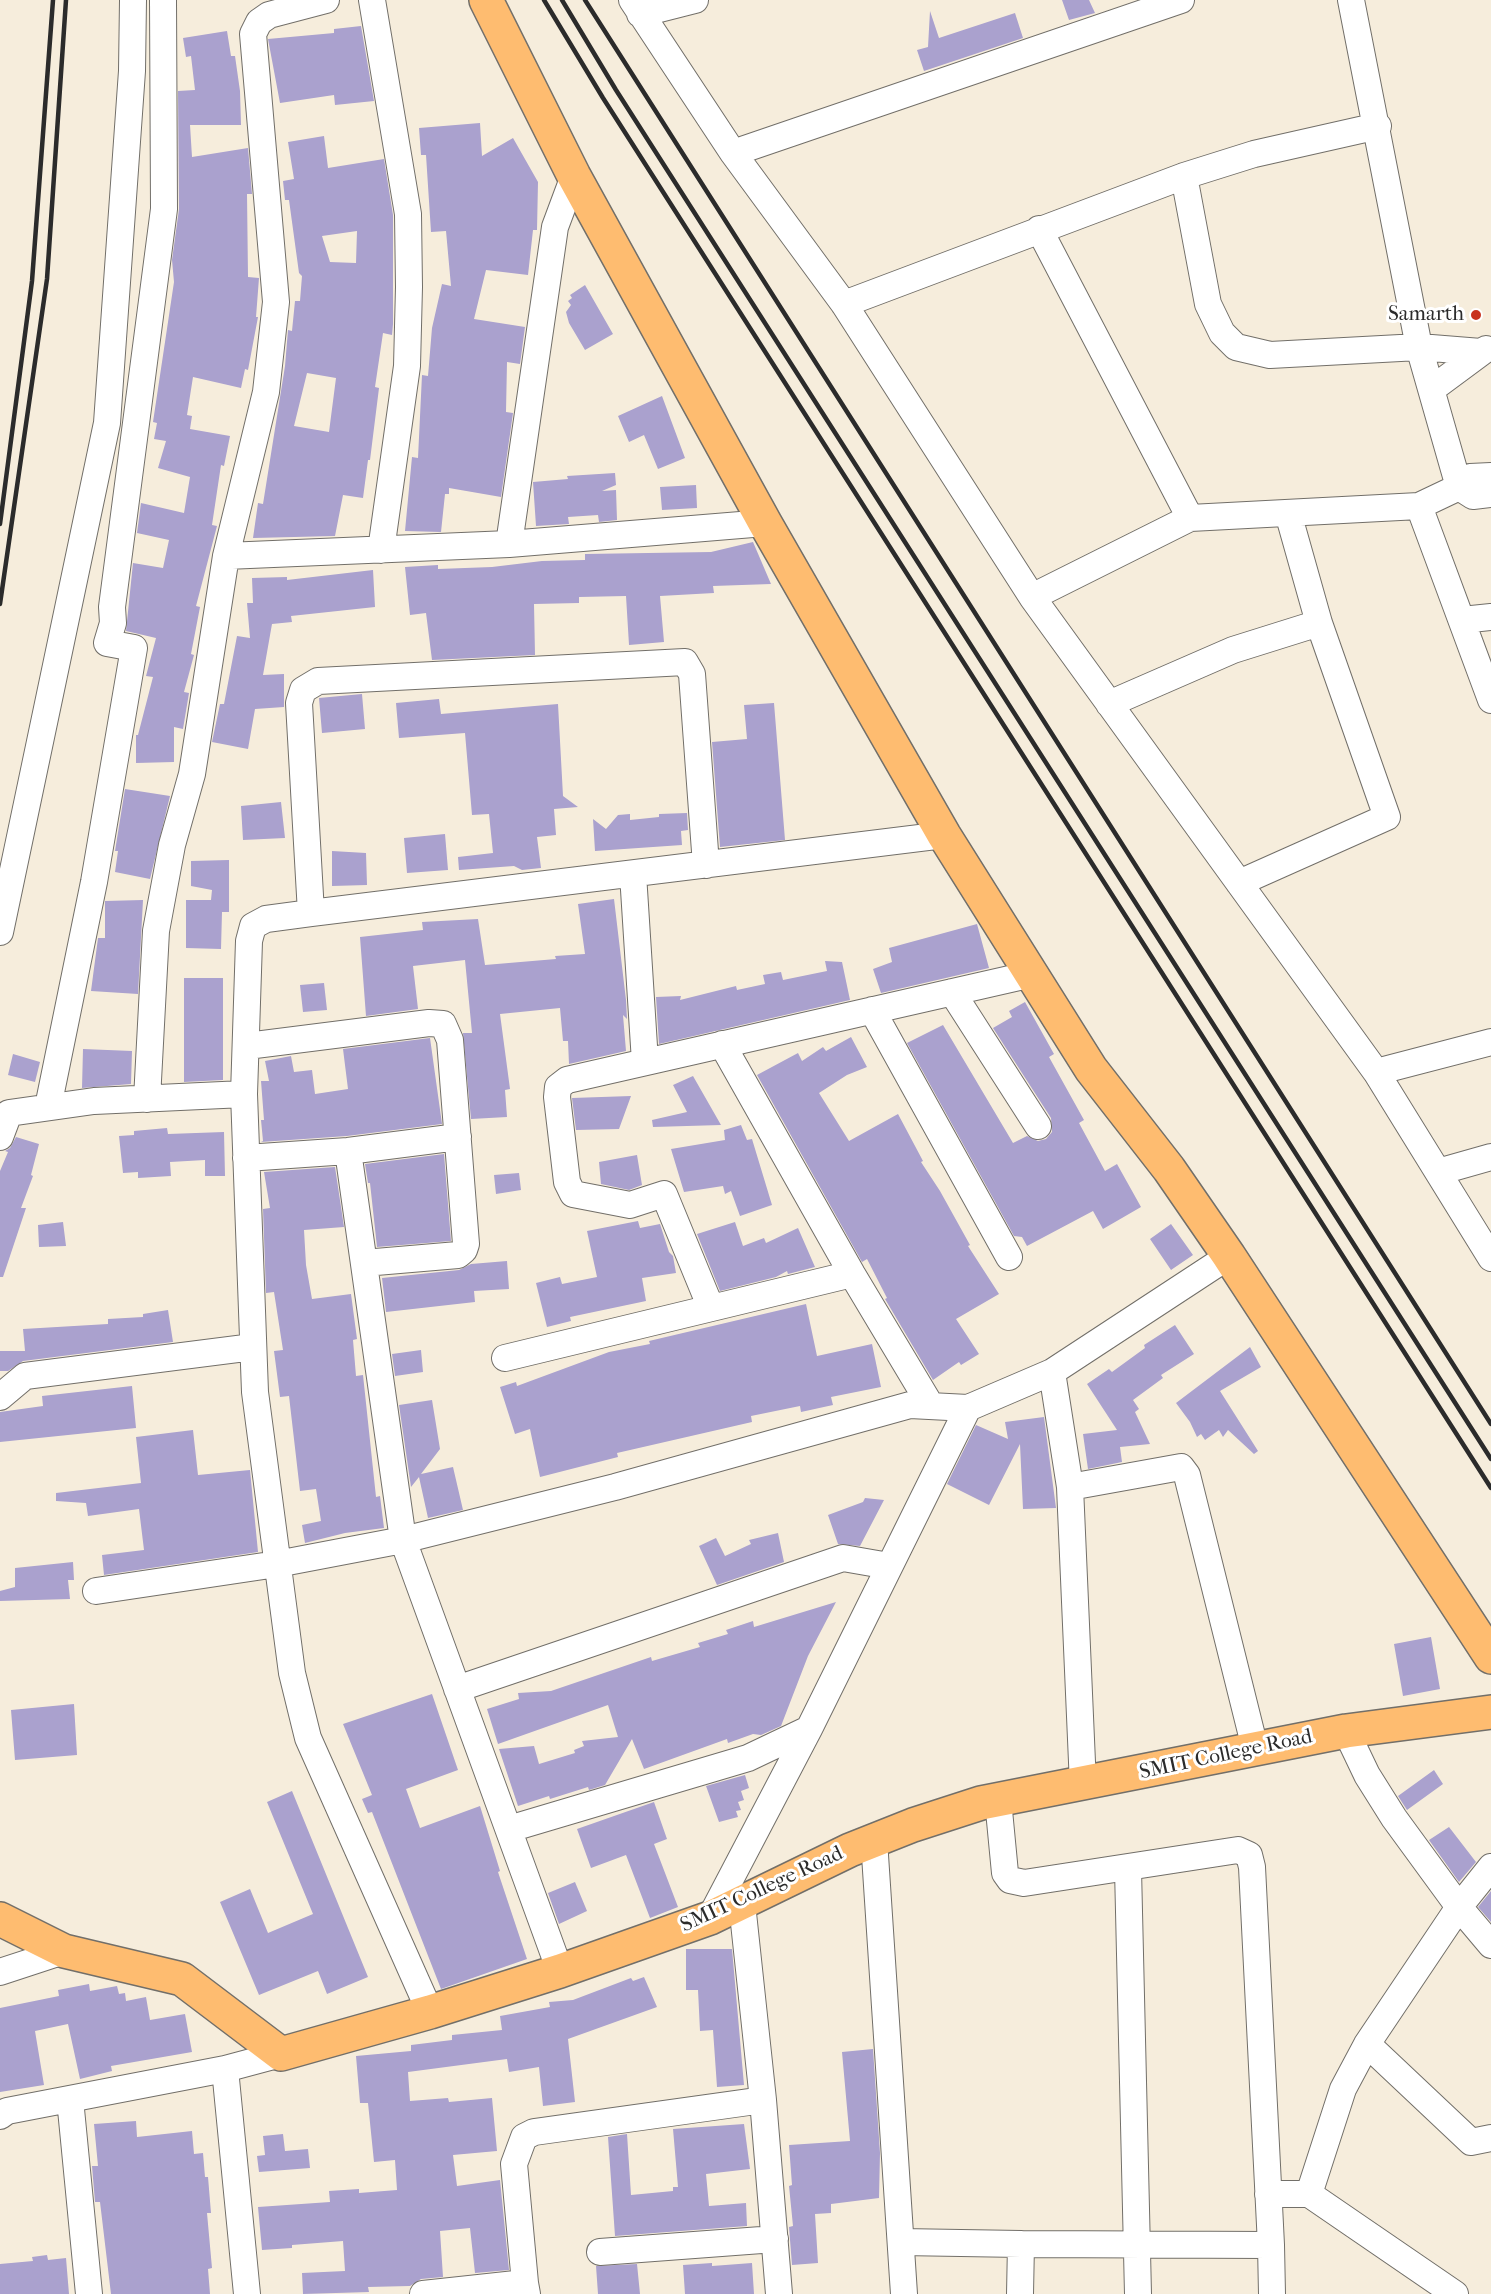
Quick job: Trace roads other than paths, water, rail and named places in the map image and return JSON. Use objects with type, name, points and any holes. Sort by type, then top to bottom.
[{"type":"main road","points":[[486,0],[574,176],[765,523],[944,835],[1091,1069],[1169,1169],[1229,1256],[1491,1658]]},
{"type":"main road","name":"SMIT College Road","points":[[281,2054],[430,2012],[560,1971],[710,1918],[874,1840],[913,1824],[998,1800],[1083,1785],[1255,1748],[1346,1731],[1491,1712]]},
{"type":"main road","points":[[0,1919],[64,1951],[182,1979],[281,2054]]},
{"type":"street","points":[[0,932],[106,423],[132,70],[133,0]]},
{"type":"street","points":[[48,1107],[94,882],[134,648],[107,643],[113,623],[112,607],[164,209],[163,0]]},
{"type":"street","points":[[147,1099],[156,931],[172,845],[192,774],[226,556],[266,392],[276,302],[254,34],[259,22],[268,15],[327,0]]},
{"type":"street","points":[[372,0],[408,214],[409,277],[406,366],[381,550]]},
{"type":"street","points":[[695,0],[636,7],[733,153],[844,304],[1032,597],[1376,1072],[1491,1258]]},
{"type":"street","points":[[733,153],[1181,0]]},
{"type":"street","points":[[1352,0],[1419,347],[1459,487],[1473,496],[1491,494]]},
{"type":"street","points":[[844,304],[1184,176],[1254,154],[1378,126]]},
{"type":"street","points":[[509,544],[555,227],[574,176]]},
{"type":"street","points":[[1184,176],[1208,304],[1222,333],[1236,347],[1270,355],[1419,347],[1486,348]]},
{"type":"street","points":[[1039,229],[1190,518]]},
{"type":"street","points":[[1432,389],[1486,348]]},
{"type":"street","points":[[1032,597],[1190,518],[1419,506],[1459,487],[1470,477],[1491,476]]},
{"type":"street","points":[[1419,506],[1491,700]]},
{"type":"street","points":[[1239,884],[1387,817],[1319,623],[1288,513]]},
{"type":"street","points":[[226,556],[509,544],[765,523]]},
{"type":"street","points":[[1462,620],[1491,617]]},
{"type":"street","points":[[1109,704],[1233,650],[1319,623]]},
{"type":"street","points":[[311,913],[299,703],[303,690],[318,681],[685,662],[692,674],[706,864]]},
{"type":"street","points":[[430,2012],[308,1738],[292,1673],[255,1392],[244,1094],[249,941],[253,926],[266,919],[311,913],[944,835]]},
{"type":"street","points":[[633,874],[645,1062]]},
{"type":"street","points":[[711,1308],[664,1194],[630,1205],[573,1194],[567,1182],[557,1097],[558,1087],[567,1080],[1032,974]]},
{"type":"street","points":[[952,992],[1038,1125]]},
{"type":"street","points":[[872,1010],[1009,1257]]},
{"type":"street","points":[[247,1046],[429,1023],[443,1024],[450,1040],[466,1244],[464,1250],[458,1255],[364,1263]]},
{"type":"street","points":[[1376,1072],[1491,1042]]},
{"type":"street","points":[[722,1044],[852,1274],[931,1406]]},
{"type":"street","points":[[0,1137],[9,1113],[94,1101],[244,1094]]},
{"type":"street","points":[[246,1158],[348,1151],[458,1137]]},
{"type":"street","points":[[348,1151],[403,1540],[560,1971]]},
{"type":"street","points":[[1438,1172],[1491,1157]]},
{"type":"street","points":[[96,1591],[277,1564],[403,1540],[615,1487],[910,1405],[968,1408],[1052,1372],[1229,1256]]},
{"type":"street","points":[[505,1358],[852,1274]]},
{"type":"street","points":[[0,1397],[24,1376],[253,1347]]},
{"type":"street","points":[[1052,1372],[1070,1487],[1083,1785]]},
{"type":"street","points":[[710,1918],[808,1729],[968,1408]]},
{"type":"street","points":[[1070,1487],[1181,1467],[1187,1474],[1255,1748]]},
{"type":"street","points":[[457,1689],[843,1558],[889,1566]]},
{"type":"street","points":[[509,1828],[748,1758],[808,1729]]},
{"type":"street","points":[[1346,1731],[1367,1775],[1394,1818],[1459,1907],[1491,1945]]},
{"type":"street","points":[[998,1800],[1005,1873],[1010,1880],[1023,1883],[1041,1883],[1238,1850],[1249,1855],[1252,1867],[1272,2294]]},
{"type":"street","points":[[874,1840],[904,2294]]},
{"type":"street","points":[[1309,2194],[1343,2089],[1367,2044],[1459,1907],[1491,1867]]},
{"type":"street","points":[[1128,1869],[1138,2294]]},
{"type":"street","points":[[742,1904],[763,2100],[779,2294]]},
{"type":"street","points":[[0,1972],[64,1951]]},
{"type":"street","points":[[1367,2044],[1471,2142],[1491,2138]]},
{"type":"street","points":[[0,2115],[7,2111],[225,2069],[281,2054]]},
{"type":"street","points":[[225,2069],[247,2294]]},
{"type":"street","points":[[70,2099],[88,2294]]},
{"type":"street","points":[[423,2294],[526,2288],[514,2164],[524,2137],[534,2132],[763,2100]]},
{"type":"street","points":[[1268,2194],[1309,2194],[1455,2294]]},
{"type":"street","points":[[600,2252],[775,2239]]},
{"type":"street","points":[[901,2242],[1271,2245]]},
{"type":"street","points":[[1020,2294],[1021,2244]]},
{"type":"railway","points":[[0,524],[32,281],[53,0]]},
{"type":"railway","points":[[0,604],[47,279],[66,0]]},
{"type":"railway","points":[[544,0],[603,98],[1491,1488]]},
{"type":"railway","points":[[562,0],[616,90],[1491,1459]]},
{"type":"railway","points":[[585,0],[1491,1424]]},
{"type":"place","name":"Samarth","points":[[1476,315]]}]
